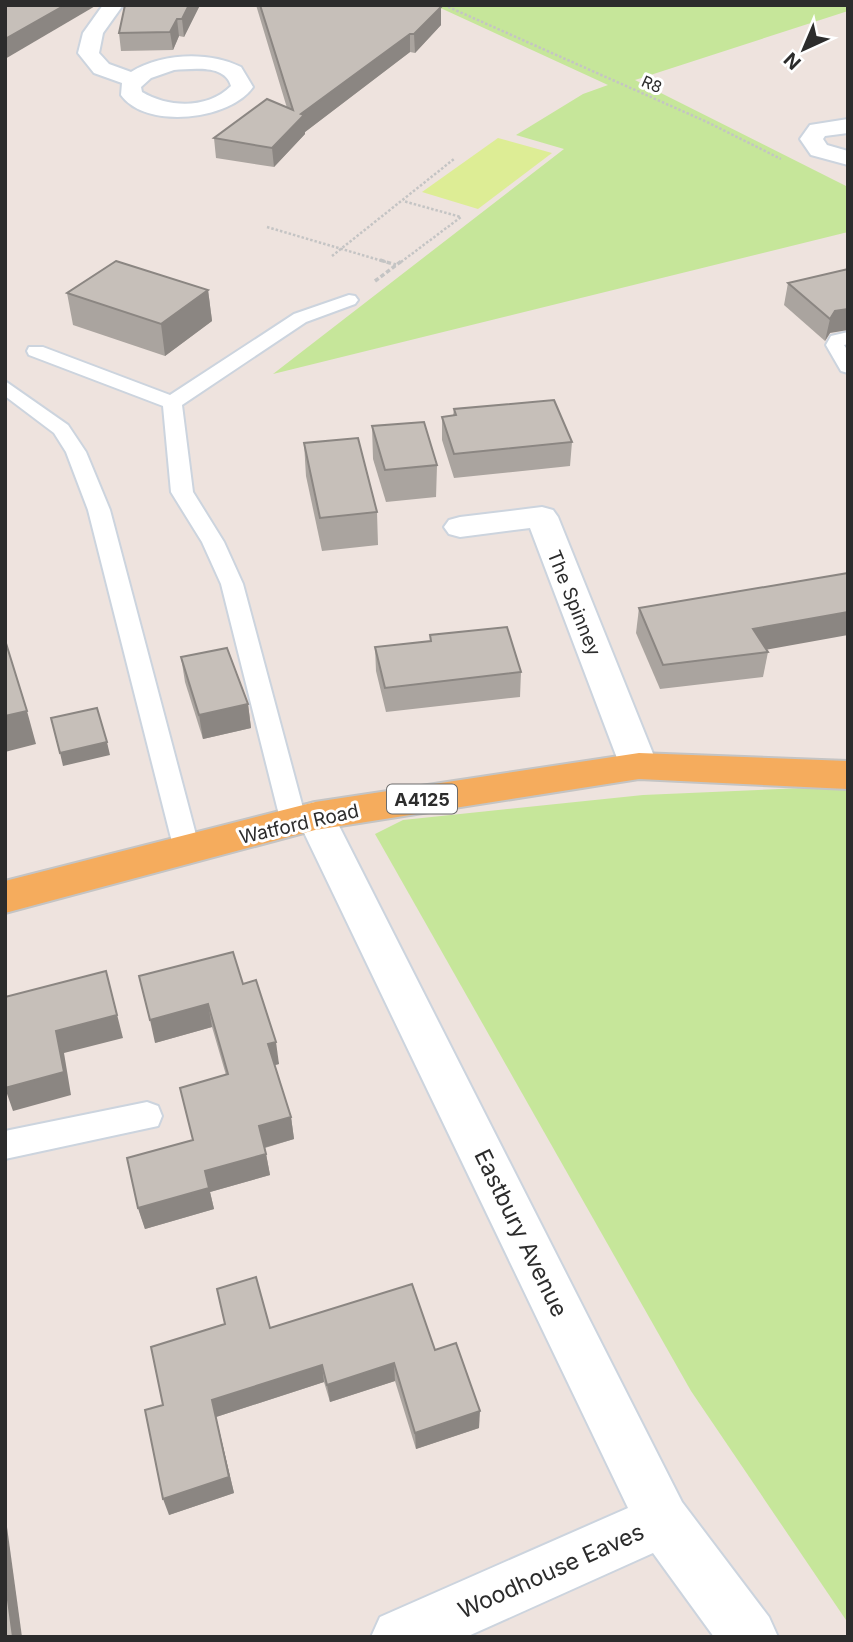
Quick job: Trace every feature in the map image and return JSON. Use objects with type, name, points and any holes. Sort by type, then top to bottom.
[{"type":"main road","name":"Watford Road","points":[[5,897],[305,820],[639,766],[848,775]]},
{"type":"street","points":[[113,5],[92,31],[88,52],[92,61],[101,69],[134,80]]},
{"type":"street","points":[[848,126],[818,130],[810,139],[819,149],[848,158]]},
{"type":"street","name":"The Spinney","points":[[460,527],[542,517],[639,766]]},
{"type":"street","name":"Eastbury Avenue","points":[[305,820],[663,1521],[749,1637]]},
{"type":"street","name":"Woodhouse Eaves","points":[[400,1637],[663,1521]]},
{"type":"lane","points":[[172,402],[300,318],[349,300]]},
{"type":"lane","points":[[848,338],[838,340],[835,345],[848,367]]},
{"type":"lane","points":[[36,351],[172,402]]},
{"type":"lane","points":[[5,387],[61,429],[76,452],[99,510],[187,850]]},
{"type":"lane","points":[[172,402],[182,492],[213,542],[232,584],[305,820]]},
{"type":"lane","points":[[5,1145],[147,1116]]},
{"type":"path","name":"R8","points":[[444,5],[707,122],[789,163]]},
{"type":"path","points":[[332,256],[454,159]]},
{"type":"path","points":[[349,300],[461,217],[403,201]]},
{"type":"path","points":[[267,227],[397,265]]},
{"type":"green space","points":[[434,5],[848,5],[848,11],[635,80],[848,187],[848,232],[273,374],[564,149],[516,135],[583,94],[608,85]]},
{"type":"green space","points":[[498,138],[552,153],[478,209],[422,192]]},
{"type":"green space","points":[[848,786],[848,1623],[691,1391],[375,834],[403,820],[643,795]]},
{"type":"building","points":[[5,5],[65,5],[5,39]]},
{"type":"building","points":[[125,5],[189,5],[182,19],[177,19],[170,32],[119,33]]},
{"type":"building","points":[[260,5],[441,7],[414,34],[410,34],[301,114],[304,115],[272,148],[214,138],[267,99],[293,110]]},
{"type":"building","points":[[116,261],[208,290],[161,324],[67,293]]},
{"type":"building","points":[[848,269],[848,309],[835,311],[830,319],[788,283]]},
{"type":"building","points":[[554,400],[572,442],[454,454],[442,417],[456,415],[454,409]]},
{"type":"building","points":[[424,422],[437,465],[385,470],[372,426]]},
{"type":"building","points":[[358,438],[377,512],[320,518],[304,443]]},
{"type":"building","points":[[848,573],[848,612],[753,629],[768,652],[663,665],[639,608]]},
{"type":"building","points":[[507,627],[521,672],[385,688],[375,647],[431,641],[430,635]]},
{"type":"building","points":[[5,640],[27,711],[5,716]]},
{"type":"building","points":[[227,648],[248,704],[199,715],[181,657]]},
{"type":"building","points":[[97,708],[107,742],[60,753],[51,718]]},
{"type":"building","points":[[233,952],[243,984],[256,980],[276,1042],[268,1044],[291,1117],[259,1126],[266,1154],[205,1171],[209,1188],[138,1208],[127,1158],[193,1140],[180,1088],[228,1074],[208,1004],[150,1020],[139,976]]},
{"type":"building","points":[[106,971],[117,1015],[56,1031],[64,1072],[5,1088],[5,997]]},
{"type":"building","points":[[256,1277],[270,1328],[412,1284],[435,1350],[456,1343],[480,1411],[415,1433],[394,1363],[327,1385],[322,1365],[212,1400],[229,1477],[163,1499],[145,1410],[163,1405],[151,1347],[225,1324],[217,1289]]},
{"type":"building","points":[[5,1578],[13,1637],[5,1637]]}]
